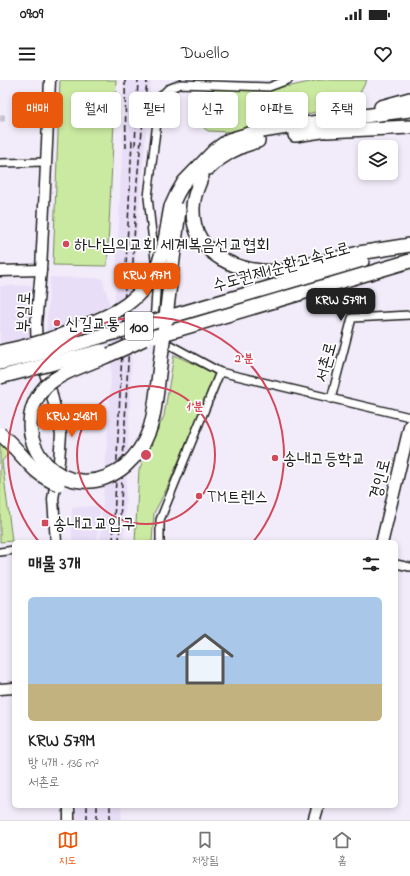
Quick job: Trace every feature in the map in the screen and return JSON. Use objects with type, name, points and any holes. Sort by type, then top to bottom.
[{"type":"highway","points":[[366,113],[410,100]]},
{"type":"highway","points":[[366,118],[410,110]]},
{"type":"highway","points":[[366,121],[410,116]]},
{"type":"highway","points":[[144,339],[61,375],[46,386],[34,401],[29,416],[28,432],[32,448],[41,461],[52,471],[62,477],[82,481],[95,481],[107,477],[118,471],[129,462],[140,449],[149,432],[158,390],[182,209],[186,189],[200,172],[220,157],[241,146],[316,127]]},
{"type":"highway","points":[[366,128],[410,128]]},
{"type":"highway","points":[[182,209],[194,220],[198,233],[206,247],[216,256],[228,263],[254,271],[269,272],[282,270],[359,253],[410,246]]},
{"type":"highway","points":[[0,352],[50,340],[108,317],[135,298],[152,277],[159,263],[163,248],[182,209]]},
{"type":"highway","points":[[0,434],[19,451],[37,472],[66,487],[81,488],[98,486],[113,481],[126,473],[136,463],[146,450],[154,434],[159,416],[182,209]]},
{"type":"highway","name":"수도권제1순환고속도로","points":[[0,363],[55,350],[410,246]]},
{"type":"highway","name":"수도권제1순환고속도로","points":[[0,378],[144,339],[410,261]]},
{"type":"main road","name":"경인로","points":[[382,540],[410,425]]},
{"type":"main road","points":[[314,820],[317,808]]},
{"type":"street","points":[[288,80],[269,87],[181,82],[168,89],[160,97],[148,190],[158,278],[154,323],[159,339],[220,372],[410,418]]},
{"type":"street","name":"부일로","points":[[50,84],[42,270],[36,324],[37,350],[51,391],[61,434],[59,461],[53,499],[56,540]]},
{"type":"street","points":[[0,162],[46,162]]},
{"type":"street","points":[[0,271],[42,270]]},
{"type":"street","name":"서촌로","points":[[331,399],[352,318],[410,315]]},
{"type":"street","points":[[160,540],[160,520],[220,372]]},
{"type":"street","points":[[0,552],[12,550]]},
{"type":"street","points":[[398,564],[410,567]]},
{"type":"street","points":[[0,689],[12,688]]},
{"type":"street","points":[[69,808],[69,820]]},
{"type":"shaded area","points":[[123,80],[151,80],[150,92],[129,92],[129,128],[146,128],[138,218],[124,540],[100,540],[109,414],[124,105]]},
{"type":"shaded area","name":"신길교통","points":[[50,277],[102,278],[112,311],[46,334]]},
{"type":"shaded area","points":[[31,285],[34,342],[0,344],[0,286]]},
{"type":"shaded area","points":[[100,506],[97,540],[72,540],[72,507]]},
{"type":"shaded area","points":[[77,808],[121,808],[122,820],[76,820]]},
{"type":"green space","points":[[60,80],[116,80],[115,92],[71,92],[71,128],[114,128],[107,266],[53,265],[58,128],[63,128],[63,92],[60,92]]},
{"type":"green space","points":[[319,80],[367,80],[360,92],[316,92],[316,112],[308,114],[308,92],[246,92],[246,128],[248,128],[231,132],[208,131],[204,128],[238,128],[238,92],[208,92],[208,90],[291,86]]},
{"type":"green space","points":[[174,355],[216,374],[167,488],[154,513],[152,540],[135,540],[139,470],[164,416]]},
{"type":"green space","points":[[0,438],[12,450],[2,461],[12,541],[0,542]]},
{"type":"tunnel","points":[[0,118],[5,118]]},
{"type":"railway","points":[[125,80],[126,148]]},
{"type":"railway","points":[[135,146],[138,80]]},
{"type":"railway","points":[[119,540],[137,181],[147,80]]},
{"type":"railway","points":[[113,540],[132,140]]},
{"type":"railway","points":[[87,808],[87,820]]},
{"type":"railway","points":[[97,808],[97,820]]},
{"type":"railway","points":[[110,808],[110,820]]},
{"type":"place","name":"하나님의교회 세계복음선교협회","points":[[66,244]]},
{"type":"place","name":"신길교통","points":[[57,323]]},
{"type":"place","name":"송내고등학교","points":[[275,458]]},
{"type":"place","name":"TM트렌스","points":[[199,496]]},
{"type":"place","name":"송내고교입구","points":[[45,523]]}]
